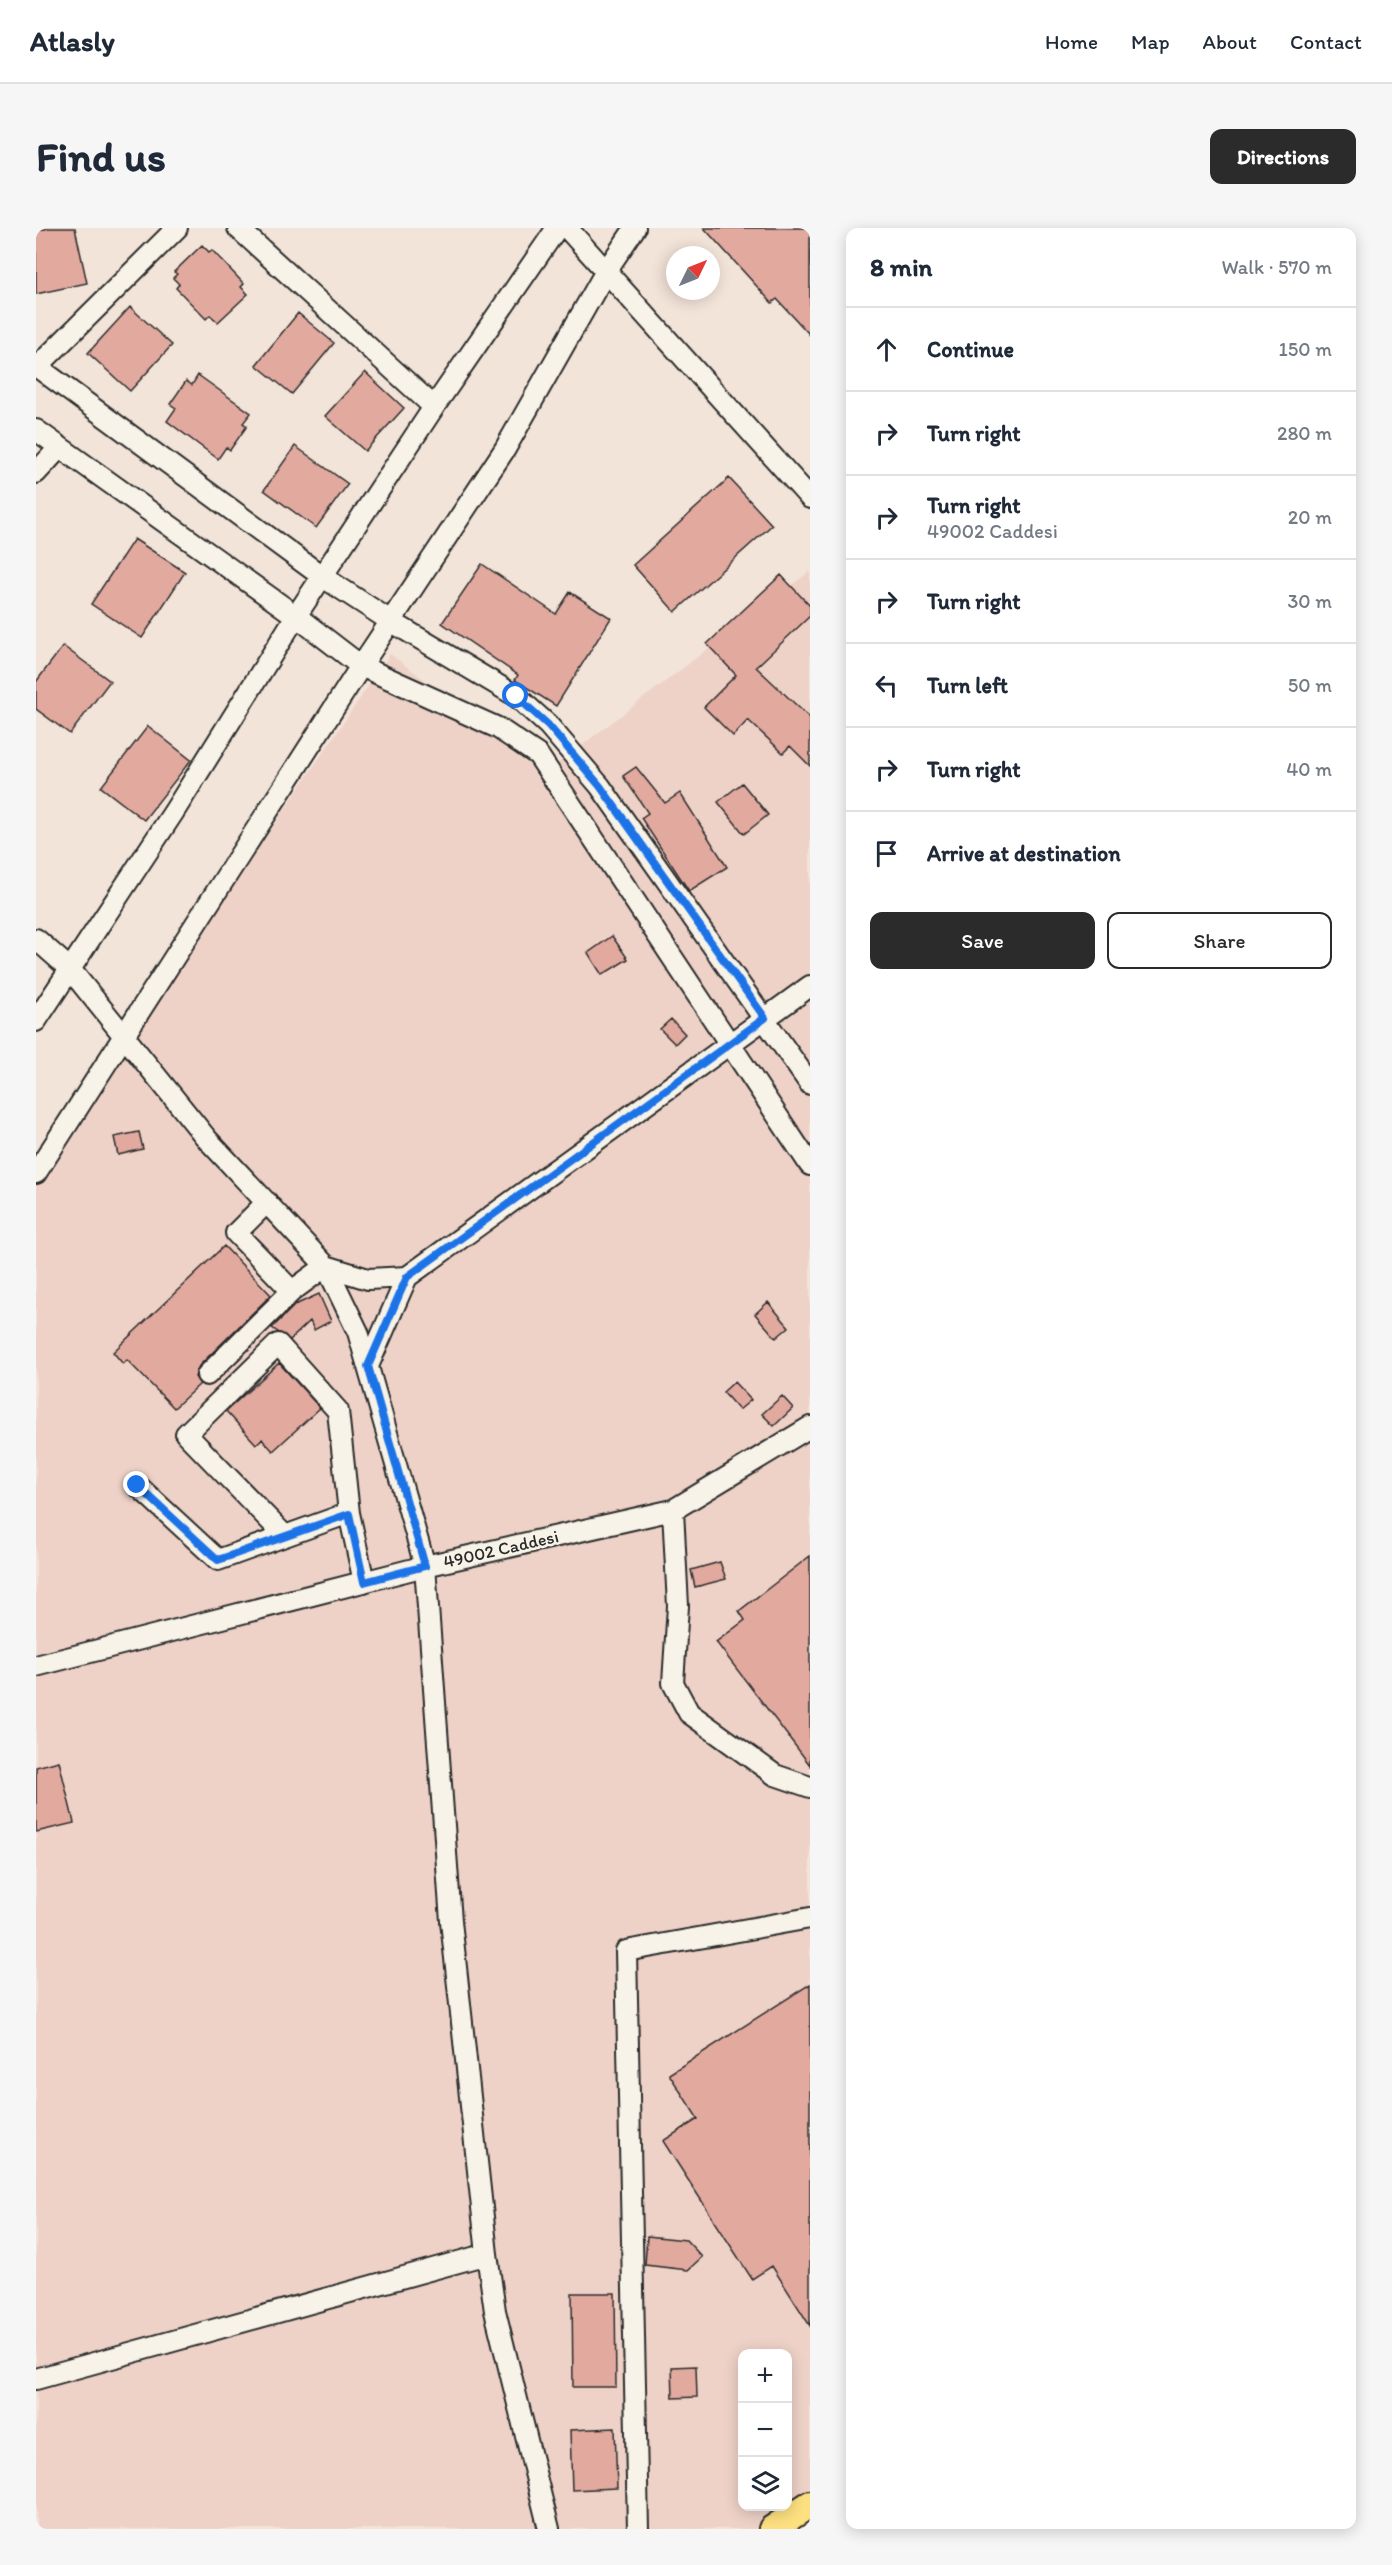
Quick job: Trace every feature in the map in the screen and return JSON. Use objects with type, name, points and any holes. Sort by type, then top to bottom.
[{"type":"main road","points":[[772,2529],[810,2504]]},
{"type":"street","points":[[177,228],[36,367],[323,576],[392,622],[516,696],[548,725],[600,786],[810,1084]]},
{"type":"street","points":[[238,228],[434,407]]},
{"type":"street","points":[[36,1021],[175,810],[296,616],[434,407],[557,228]]},
{"type":"street","points":[[567,228],[810,498]]},
{"type":"street","points":[[36,1173],[361,666],[505,449],[606,271],[634,228]]},
{"type":"street","points":[[36,429],[296,616],[361,666],[498,728],[538,755],[810,1165]]},
{"type":"street","points":[[36,473],[60,447]]},
{"type":"street","points":[[36,939],[70,969],[123,1038],[207,1139],[326,1266],[358,1332],[425,1566],[451,1921],[487,2254],[495,2311],[549,2529]]},
{"type":"street","points":[[368,1366],[407,1277],[810,987]]},
{"type":"street","points":[[267,1202],[236,1233],[292,1291]]},
{"type":"street","points":[[326,1266],[368,1279],[407,1277]]},
{"type":"street","points":[[207,1375],[292,1291],[326,1266]]},
{"type":"street","points":[[285,1536],[186,1434],[278,1344],[338,1411],[349,1514],[364,1582]]},
{"type":"street","name":"49002 Caddesi","points":[[36,1666],[425,1566],[673,1510],[810,1427]]},
{"type":"street","points":[[137,1485],[218,1560],[349,1514]]},
{"type":"street","points":[[673,1510],[678,1606],[673,1683],[690,1713],[775,1775],[810,1787]]},
{"type":"street","points":[[638,2529],[626,1951],[810,1918]]},
{"type":"street","points":[[36,2379],[487,2254]]},
{"type":"shaded area","points":[[810,571],[810,2529],[36,2529],[36,1176],[390,654],[548,771]]},
{"type":"building","points":[[49,228],[75,228],[87,283],[36,294],[36,231]]},
{"type":"building","points":[[704,228],[810,228],[810,335],[777,299],[772,303]]},
{"type":"building","points":[[202,245],[209,252],[212,250],[244,284],[241,287],[248,294],[218,322],[210,315],[206,319],[176,288],[179,284],[173,278],[177,274],[174,272]]},
{"type":"building","points":[[130,307],[172,345],[130,391],[88,353]]},
{"type":"building","points":[[298,313],[334,343],[292,394],[256,365]]},
{"type":"building","points":[[365,372],[404,408],[365,451],[325,416]]},
{"type":"building","points":[[198,375],[251,413],[243,423],[247,426],[230,450],[226,447],[218,459],[167,421],[176,408],[170,404],[186,381],[192,385]]},
{"type":"building","points":[[295,446],[348,484],[316,528],[264,490]]},
{"type":"building","points":[[729,478],[772,525],[675,612],[633,565]]},
{"type":"building","points":[[134,539],[185,572],[142,638],[91,604]]},
{"type":"building","points":[[482,564],[556,614],[570,592],[611,618],[556,706],[515,680],[518,675],[442,623]]},
{"type":"building","points":[[781,575],[810,606],[810,616],[756,667],[810,718],[810,766],[790,746],[783,753],[748,720],[733,736],[704,707],[736,675],[707,644]]},
{"type":"building","points":[[63,646],[110,681],[70,734],[36,709],[36,682]]},
{"type":"building","points":[[148,726],[191,760],[144,820],[101,787]]},
{"type":"building","points":[[636,767],[665,803],[680,793],[727,867],[689,891],[641,818],[648,813],[623,776]]},
{"type":"building","points":[[742,783],[768,815],[744,834],[718,802]]},
{"type":"building","points":[[612,936],[628,959],[602,975],[588,953]]},
{"type":"building","points":[[671,1019],[685,1034],[675,1044],[660,1029]]},
{"type":"building","points":[[139,1132],[143,1149],[118,1155],[114,1137]]},
{"type":"building","points":[[224,1246],[271,1295],[199,1366],[195,1377],[200,1384],[174,1408],[127,1360],[123,1364],[113,1352]]},
{"type":"building","points":[[319,1294],[331,1321],[314,1330],[310,1321],[290,1340],[272,1328],[295,1305]]},
{"type":"building","points":[[768,1302],[789,1327],[776,1338],[755,1314]]},
{"type":"building","points":[[279,1363],[320,1408],[273,1451],[262,1439],[256,1444],[226,1411]]},
{"type":"building","points":[[734,1382],[751,1400],[739,1410],[723,1392]]},
{"type":"building","points":[[782,1396],[793,1408],[774,1426],[762,1414]]},
{"type":"building","points":[[810,1556],[810,1765],[716,1642],[745,1620],[739,1611]]},
{"type":"building","points":[[720,1562],[726,1579],[695,1587],[691,1570]]},
{"type":"building","points":[[59,1761],[74,1823],[36,1832],[36,1767]]},
{"type":"building","points":[[810,1984],[810,2326],[772,2266],[752,2279],[663,2141],[698,2119],[669,2074]]},
{"type":"building","points":[[647,2236],[686,2240],[702,2257],[688,2270],[645,2265]]},
{"type":"building","points":[[572,2293],[615,2293],[616,2387],[573,2387]]},
{"type":"building","points":[[696,2366],[697,2397],[673,2398],[672,2367]]},
{"type":"building","points":[[615,2428],[617,2488],[572,2490],[570,2430]]},
{"type":"route","points":[[137,1485],[218,1560],[349,1514],[364,1582],[425,1566],[368,1366],[407,1277],[765,1018],[600,786],[548,725],[516,696]]}]
